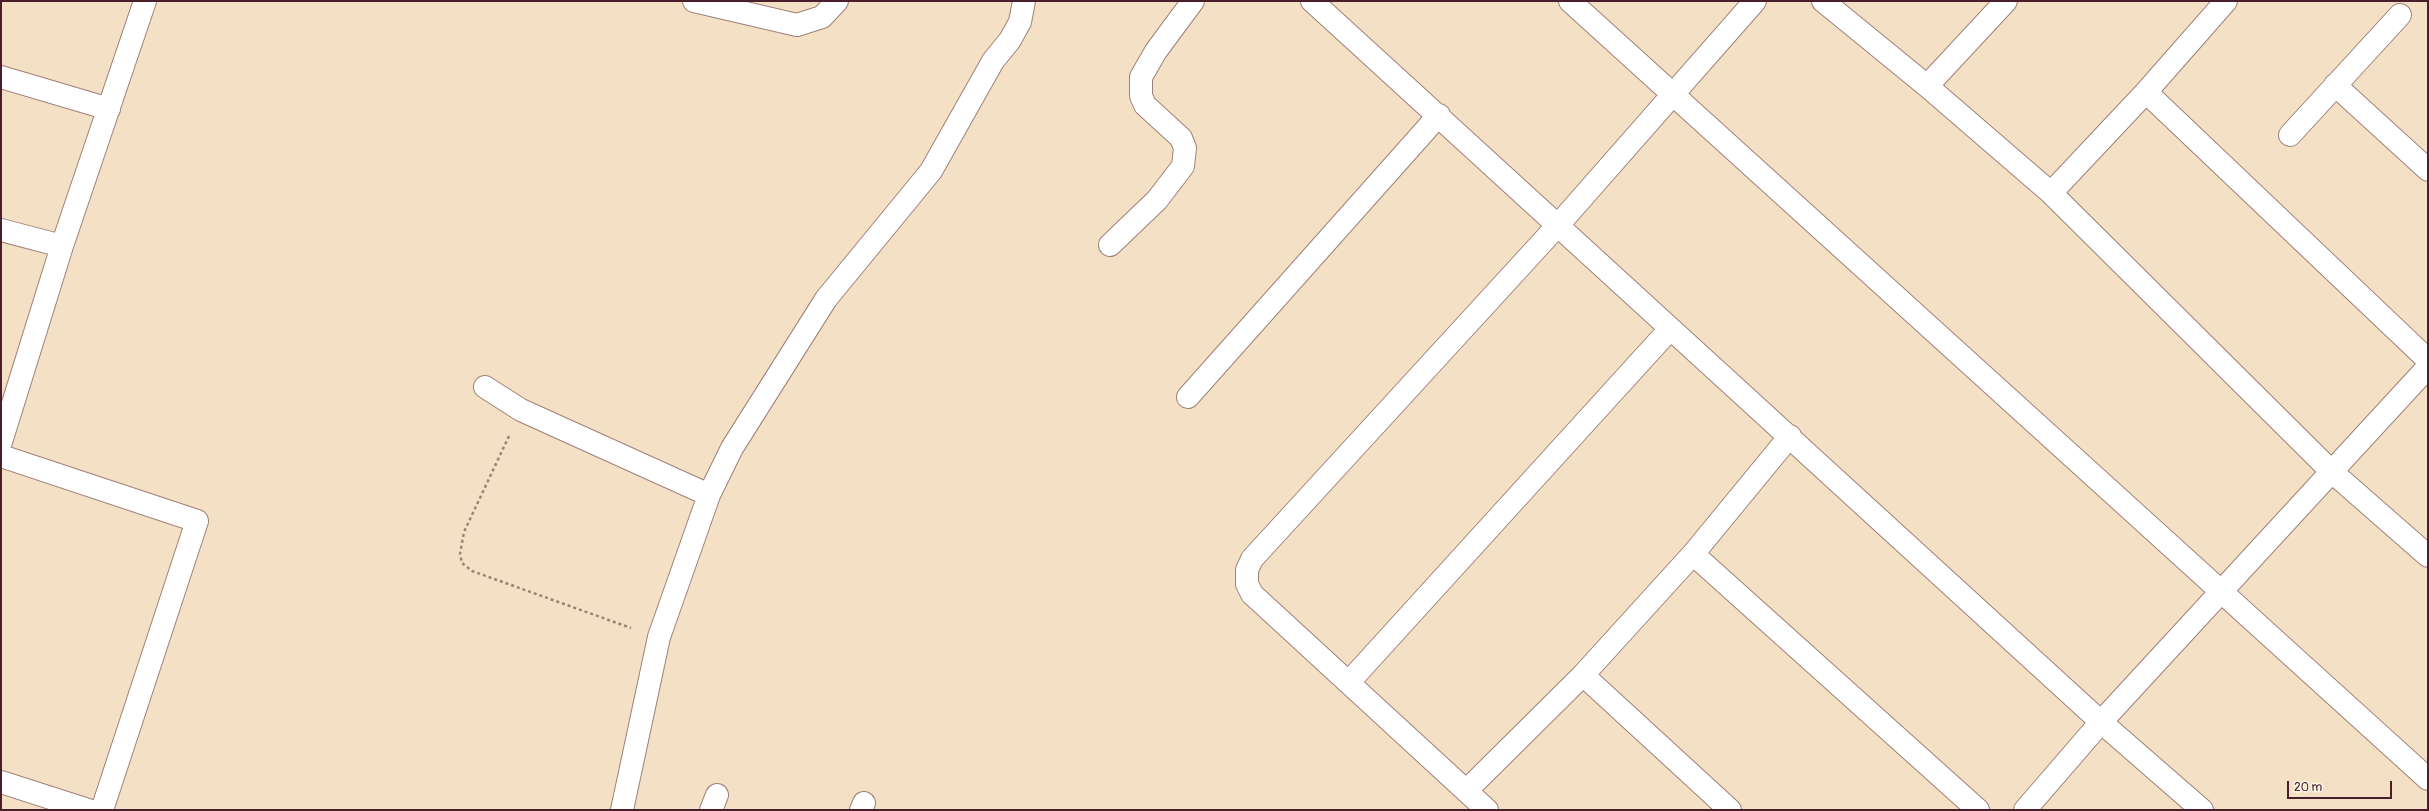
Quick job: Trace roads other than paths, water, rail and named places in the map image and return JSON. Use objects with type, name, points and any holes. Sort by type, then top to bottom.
[{"type":"street","points":[[1,442],[5,413],[145,1]]},
{"type":"street","points":[[694,1],[797,25],[822,17],[837,1]]},
{"type":"street","points":[[622,810],[658,637],[709,495],[732,448],[826,299],[931,171],[993,62],[1010,40],[1020,22],[1024,1]]},
{"type":"street","points":[[1110,245],[1157,200],[1183,166],[1185,148],[1181,138],[1145,105],[1141,96],[1141,77],[1156,50],[1193,1]]},
{"type":"street","points":[[1312,1],[1559,224],[1670,328],[1790,436],[2101,722],[2202,810]]},
{"type":"street","points":[[1570,1],[2428,779]]},
{"type":"street","points":[[1487,810],[1252,594],[1247,584],[1247,570],[1252,559],[1559,224],[1755,1]]},
{"type":"street","points":[[1823,1],[1927,86],[2051,193],[2331,471],[2428,556]]},
{"type":"street","points":[[1927,86],[2006,1]]},
{"type":"street","points":[[2051,193],[2146,92],[2226,1]]},
{"type":"street","points":[[2290,135],[2400,15]]},
{"type":"street","points":[[1,77],[109,110]]},
{"type":"street","points":[[2335,85],[2428,170]]},
{"type":"street","points":[[2146,92],[2428,360]]},
{"type":"street","points":[[1188,397],[1439,115]]},
{"type":"street","points":[[1,230],[62,246]]},
{"type":"street","points":[[1349,682],[1670,328]]},
{"type":"street","points":[[2024,810],[2101,722],[2428,367]]},
{"type":"street","points":[[485,387],[521,410],[709,495]]},
{"type":"street","points":[[1466,791],[1583,675],[1693,554],[1790,436]]},
{"type":"street","points":[[1,456],[196,521],[102,810]]},
{"type":"street","points":[[1693,554],[1978,810]]},
{"type":"street","points":[[1583,675],[1730,810]]},
{"type":"street","points":[[1,782],[88,810]]}]
